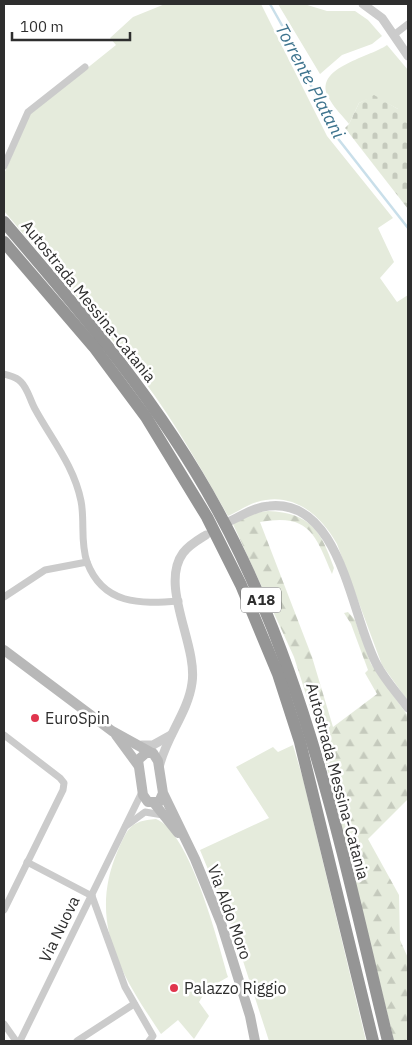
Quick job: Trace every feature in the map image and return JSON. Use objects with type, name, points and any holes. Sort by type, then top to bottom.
[{"type":"highway","name":"Autostrada Messina-Catania","points":[[4,222],[103,338],[156,411],[214,504],[252,580],[290,670],[312,738],[388,1041]]},
{"type":"highway","name":"Autostrada Messina-Catania","points":[[4,242],[94,347],[146,417],[203,510],[233,569],[275,666],[300,742],[373,1041]]},
{"type":"main road","points":[[4,650],[112,731],[148,747],[156,757],[163,793],[189,848]]},
{"type":"main road","points":[[112,731],[138,765],[143,795],[148,802],[159,802],[163,793]]},
{"type":"main road","points":[[138,765],[141,755],[148,747]]},
{"type":"main road","points":[[154,803],[189,848]]},
{"type":"main road","name":"Via Aldo Moro","points":[[189,848],[210,893],[250,1016]]},
{"type":"main road","points":[[250,1016],[255,1041]]},
{"type":"main road","points":[[250,1016],[263,1041]]},
{"type":"street","points":[[363,4],[382,18],[408,56]]},
{"type":"street","points":[[394,34],[408,24]]},
{"type":"street","points":[[4,166],[28,112],[85,67]]},
{"type":"street","points":[[4,374],[20,380],[26,389],[29,400],[62,452],[76,481],[82,503],[83,541],[90,571],[112,594],[129,602],[144,604],[178,601]]},
{"type":"street","points":[[230,521],[253,510],[269,506],[284,506],[305,514],[319,525],[332,546],[377,665],[408,708]]},
{"type":"street","points":[[159,768],[193,681],[192,659],[174,577],[179,560],[191,544],[206,535]]},
{"type":"street","points":[[4,597],[46,570],[87,562]]},
{"type":"street","points":[[4,735],[60,778],[64,784],[63,790],[4,910]]},
{"type":"street","points":[[148,747],[171,735]]},
{"type":"street","name":"Via Nuova","points":[[18,1041],[92,896],[143,789]]},
{"type":"street","points":[[124,828],[154,803]]},
{"type":"street","points":[[145,812],[163,815]]},
{"type":"street","points":[[27,862],[92,896],[110,950],[134,1004],[153,1036],[149,1041]]},
{"type":"street","points":[[77,1041],[134,1004]]},
{"type":"street","points":[[4,1024],[18,1041]]},
{"type":"green space","points":[[165,4],[261,4],[327,136],[393,218],[378,228],[394,262],[380,278],[397,302],[408,295],[408,701],[382,665],[337,544],[323,524],[304,508],[282,500],[270,499],[257,502],[228,516],[178,430],[156,397],[93,316],[4,211],[4,174],[30,114],[116,45],[110,38],[133,17]]},
{"type":"green space","points":[[278,4],[304,4],[327,11],[355,11],[368,20],[382,36],[372,44],[342,55],[320,74]]},
{"type":"green space","points":[[387,45],[408,70],[408,109],[398,109],[374,96],[359,103],[349,124],[330,100],[326,89],[328,80],[334,72],[344,65]]},
{"type":"green space","points":[[374,95],[398,109],[408,109],[408,209],[345,128],[349,124],[359,103]]},
{"type":"green space","points":[[268,511],[295,516],[312,526],[319,534],[334,568],[332,574],[315,538],[300,524],[276,520],[260,522],[312,657],[333,727],[377,694],[365,673],[368,670],[351,624],[344,613],[348,612],[355,620],[371,664],[408,716],[408,799],[368,839],[399,895],[400,940],[408,958],[408,1041],[394,1041],[318,732],[294,657],[233,524],[254,513]]},
{"type":"green space","points":[[293,745],[303,779],[366,1041],[269,1041],[233,930],[200,850],[269,818],[236,767],[273,747],[278,752]]},
{"type":"green space","points":[[156,819],[168,828],[180,844],[191,865],[210,915],[228,977],[207,989],[199,1002],[209,1016],[194,1039],[178,1020],[161,1034],[133,990],[122,968],[107,924],[106,901],[109,876],[121,842],[135,824]]},
{"type":"waterway","name":"Torrente Platani","points":[[270,4],[288,36],[332,131],[408,228]]},
{"type":"place","name":"EuroSpin","points":[[35,718]]},
{"type":"place","name":"Palazzo Riggio","points":[[174,988]]}]
